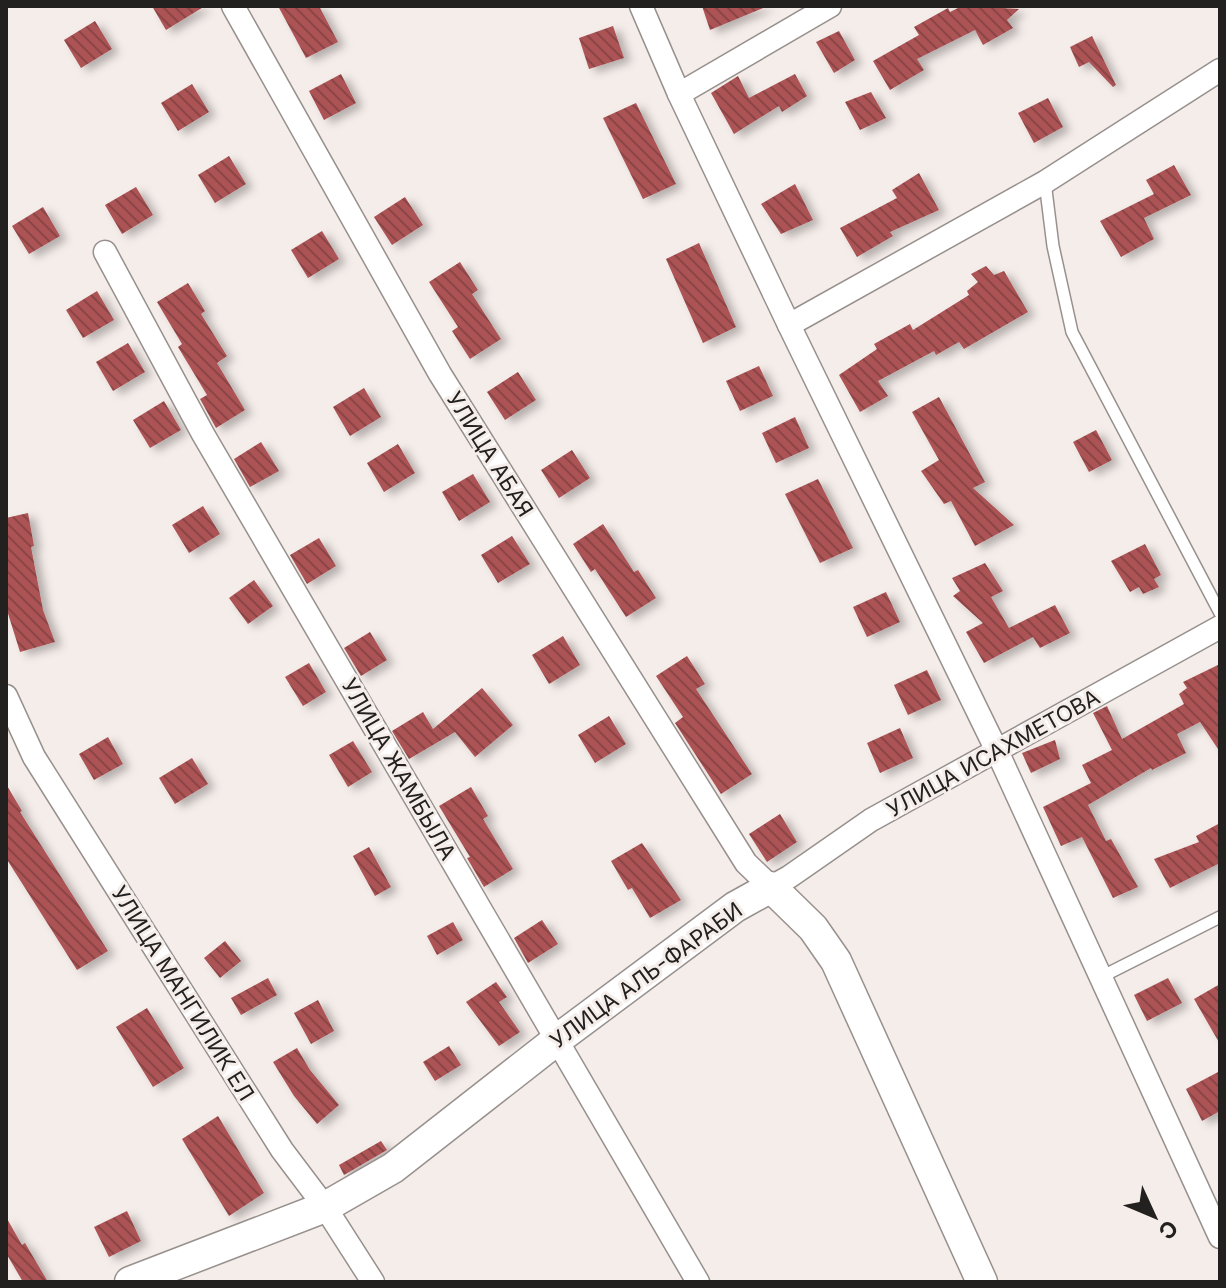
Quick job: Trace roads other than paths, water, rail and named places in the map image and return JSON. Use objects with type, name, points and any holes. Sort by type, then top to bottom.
[{"type":"street","name":"УЛИЦА АБАЯ","points":[[233,6],[440,374],[746,863],[771,887]]},
{"type":"street","points":[[641,6],[679,94],[789,325],[997,751],[1220,1237]]},
{"type":"street","points":[[679,94],[824,8]]},
{"type":"street","points":[[789,325],[1045,182],[1220,70]]},
{"type":"street","name":"УЛИЦА ЖАМБЫЛА","points":[[105,252],[203,434],[698,1282]]},
{"type":"street","name":"УЛИЦА ИСАХМЕТОВА","points":[[771,887],[871,820],[1220,627]]},
{"type":"street","name":"УЛИЦА МАНГИЛИК ЕЛ","points":[[6,696],[34,757],[282,1150],[325,1207],[373,1282]]},
{"type":"street","name":"УЛИЦА АЛЬ-ФАРАБИ","points":[[130,1282],[325,1207],[393,1168],[558,1039],[735,907],[771,887]]},
{"type":"street","points":[[771,887],[813,928],[836,961],[982,1282]]},
{"type":"lane","points":[[1045,182],[1053,246],[1072,332],[1220,613]]},
{"type":"lane","points":[[1101,977],[1220,917]]}]
